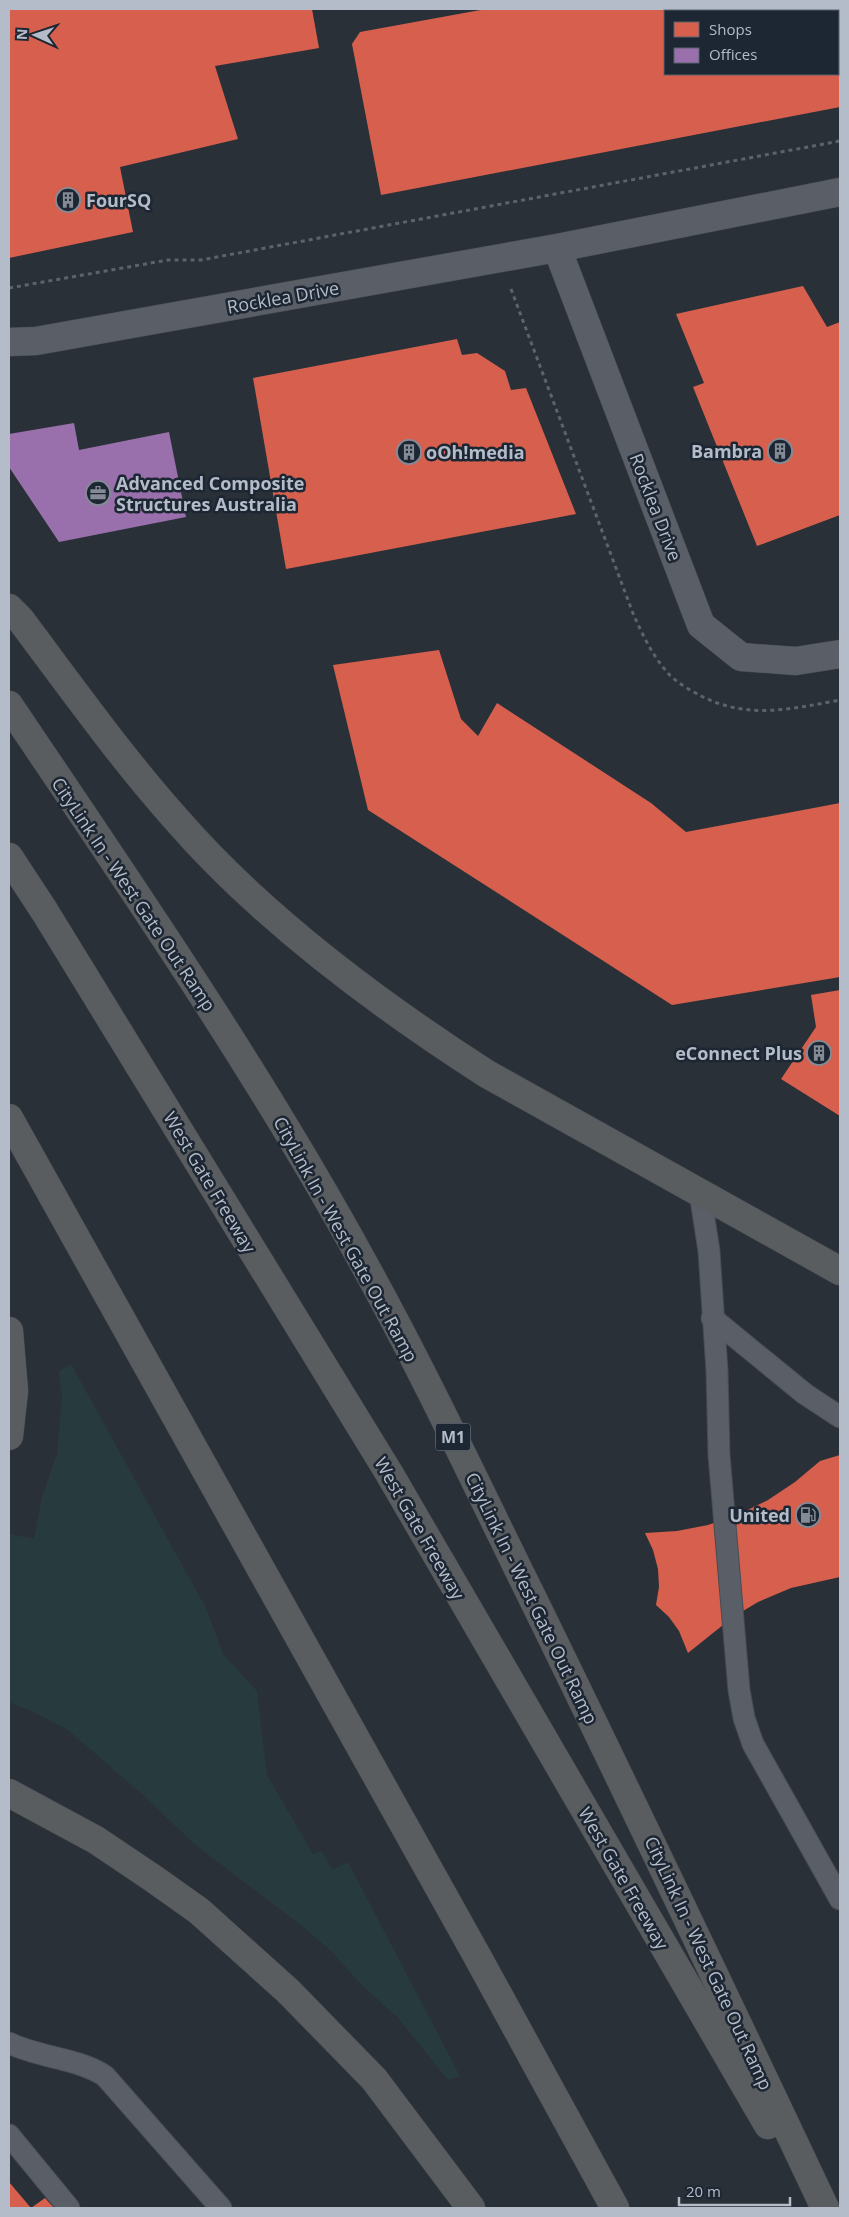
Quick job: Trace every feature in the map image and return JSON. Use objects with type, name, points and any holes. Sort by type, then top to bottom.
[{"type":"highway","points":[[9,608],[131,767],[176,820],[222,868],[315,951],[449,1050],[487,1074],[840,1271]]},
{"type":"highway","name":"CityLink In - West Gate Out Ramp","points":[[9,705],[228,1035],[303,1156],[365,1266],[434,1399],[609,1753],[825,2208]]},
{"type":"highway","name":"West Gate Freeway","points":[[9,857],[46,912],[389,1473],[816,2208]]},
{"type":"highway","points":[[9,1118],[457,1920],[615,2208]]},
{"type":"highway","points":[[9,1331],[14,1391],[9,1436]]},
{"type":"highway","points":[[9,1793],[96,1840],[199,1911],[288,1991],[374,2079],[471,2208]]},
{"type":"street","name":"Rocklea Drive","points":[[9,342],[36,342],[557,248],[840,192]]},
{"type":"street","name":"Rocklea Drive","points":[[557,248],[701,625],[741,657],[796,661],[840,654]]},
{"type":"lane","points":[[700,1192],[709,1251],[717,1371],[720,1455],[732,1623],[744,1718],[753,1744],[840,1899]]},
{"type":"lane","points":[[712,1318],[805,1394],[840,1417]]},
{"type":"lane","points":[[9,2043],[34,2053],[84,2065],[105,2076],[220,2208]]},
{"type":"lane","points":[[9,2135],[69,2208]]},
{"type":"path","points":[[9,288],[168,260],[201,260],[840,141]]},
{"type":"green space","points":[[71,1364],[207,1610],[223,1654],[257,1691],[267,1775],[313,1854],[322,1851],[332,1870],[348,1862],[460,2076],[448,2080],[399,2019],[361,1984],[329,1949],[192,1842],[143,1795],[68,1730],[9,1702],[9,1534],[34,1539],[42,1497],[57,1454],[62,1398],[59,1371]]},
{"type":"building: Shops","points":[[9,9],[312,9],[319,48],[215,66],[238,139],[120,167],[133,232],[9,258]]},
{"type":"building: Shops","points":[[486,9],[822,9],[664,10],[664,75],[839,75],[840,70],[840,107],[381,195],[352,44],[360,32]]},
{"type":"building: Shops","name":"Bambra","points":[[803,286],[827,327],[840,322],[840,515],[757,546],[693,387],[704,383],[676,314]]},
{"type":"building: Shops","name":"oOh!media","points":[[457,339],[462,355],[477,353],[505,371],[511,390],[526,388],[576,514],[286,569],[253,378]]},
{"type":"building: Shops","points":[[439,650],[461,719],[478,736],[497,703],[651,803],[686,832],[840,803],[840,977],[672,1005],[368,810],[333,665]]},
{"type":"building: Shops","name":"eConnect Plus","points":[[840,990],[840,1116],[781,1079],[816,1027],[811,995]]},
{"type":"building: Shops","points":[[840,1455],[840,1577],[791,1588],[758,1602],[733,1617],[688,1653],[679,1631],[669,1617],[656,1605],[659,1587],[658,1569],[653,1550],[645,1533],[677,1531],[708,1525],[739,1514],[768,1500],[795,1482],[820,1461]]},
{"type":"building: Shops","points":[[9,2182],[31,2208],[9,2208]]},
{"type":"building: Shops","points":[[45,2198],[54,2208],[31,2208]]},
{"type":"building: Offices","points":[[74,423],[79,450],[169,432],[186,517],[59,542],[9,467],[9,434]]},
{"type":"place","name":"FourSQ","points":[[68,200]]},
{"type":"place","name":"Bambra","points":[[780,451]]},
{"type":"place","name":"oOh!media","points":[[409,452]]},
{"type":"place","name":"Advanced Composite Structures Australia","points":[[98,493]]},
{"type":"place","name":"eConnect Plus","points":[[819,1053]]},
{"type":"place","name":"United","points":[[808,1515]]}]
